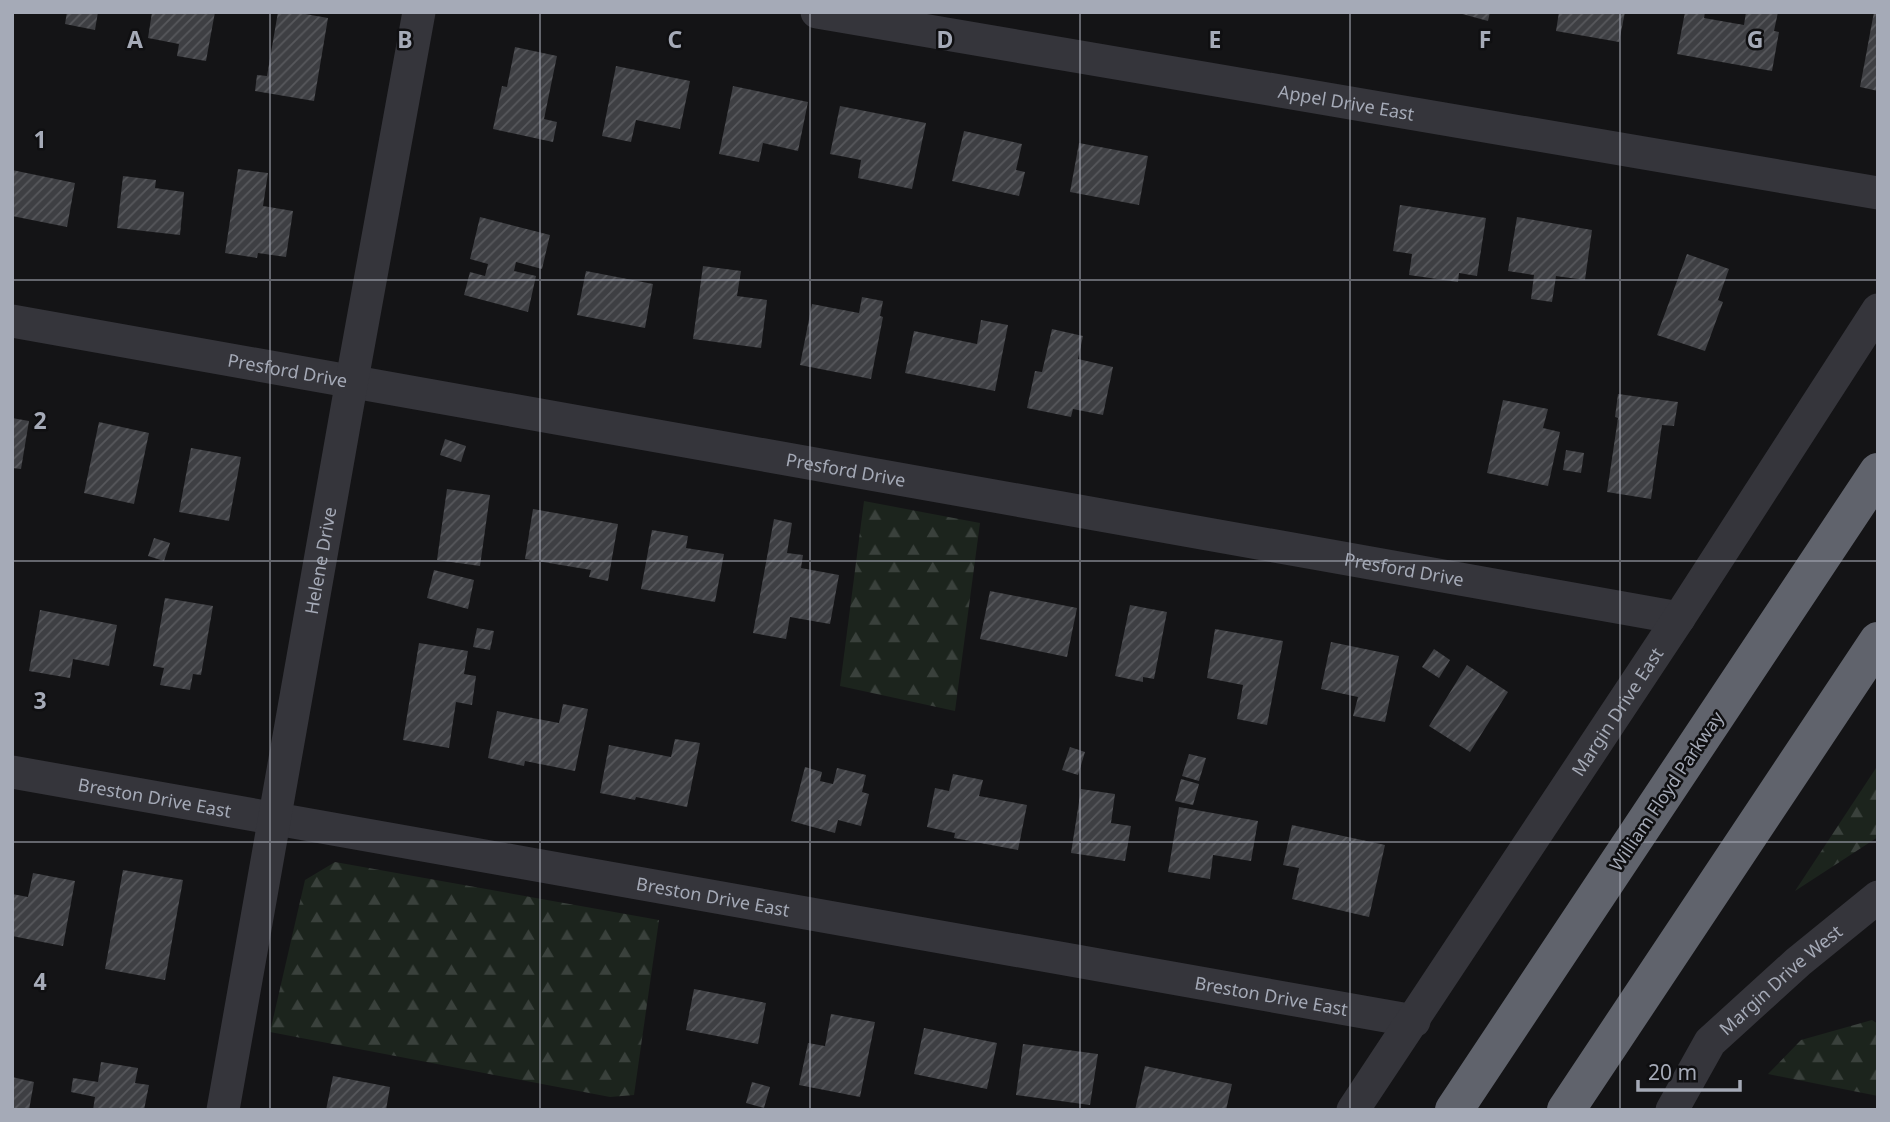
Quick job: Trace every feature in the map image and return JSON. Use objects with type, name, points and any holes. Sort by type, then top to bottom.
[{"type":"highway","name":"William Floyd Parkway","points":[[1454,1110],[1878,472]]},
{"type":"highway","points":[[1566,1110],[1878,641]]},
{"type":"street","name":"Helene Drive","points":[[223,1110],[419,12]]},
{"type":"street","name":"Appel Drive East","points":[[817,12],[1878,193]]},
{"type":"street","name":"Margin Drive East","points":[[1353,1110],[1679,618],[1878,310]]},
{"type":"street","name":"Presford Drive","points":[[12,321],[1679,618]]},
{"type":"street","name":"Breston Drive East","points":[[12,772],[1414,1021]]},
{"type":"street","name":"Margin Drive West","points":[[1672,1110],[1710,1042],[1798,962],[1878,897]]},
{"type":"green space","points":[[864,501],[980,523],[955,711],[840,686]]},
{"type":"green space","points":[[1878,765],[1878,837],[1795,891]]},
{"type":"green space","points":[[335,862],[659,920],[634,1095],[610,1097],[270,1032],[305,880]]},
{"type":"green space","points":[[1872,1020],[1878,1024],[1878,1096],[1768,1074],[1801,1040]]},
{"type":"building","points":[[67,12],[98,12],[95,30],[65,24]]},
{"type":"building","points":[[152,12],[215,12],[206,61],[177,56],[179,44],[148,38]]},
{"type":"building","points":[[278,12],[328,18],[314,101],[255,91],[257,75],[267,76]]},
{"type":"building","points":[[1455,12],[1490,12],[1488,21]]},
{"type":"building","points":[[1559,12],[1625,12],[1619,42],[1556,31]]},
{"type":"building","points":[[1685,12],[1705,12],[1704,18],[1744,25],[1746,12],[1778,12],[1774,31],[1779,32],[1772,71],[1677,54]]},
{"type":"building","points":[[1874,12],[1878,12],[1878,91],[1860,87]]},
{"type":"building","points":[[515,47],[557,56],[544,119],[557,122],[553,142],[493,129],[502,86],[507,87]]},
{"type":"building","points":[[616,66],[690,81],[680,129],[636,120],[631,142],[602,136]]},
{"type":"building","points":[[733,86],[808,102],[798,151],[763,143],[759,162],[719,154]]},
{"type":"building","points":[[840,106],[926,123],[912,189],[858,178],[861,160],[830,154]]},
{"type":"building","points":[[964,131],[1022,144],[1016,170],[1025,172],[1019,196],[952,181]]},
{"type":"building","points":[[1079,143],[1148,156],[1139,205],[1070,192]]},
{"type":"building","points":[[238,169],[268,173],[263,206],[293,211],[286,257],[258,253],[257,258],[225,253]]},
{"type":"building","points":[[12,170],[75,183],[67,227],[12,216]]},
{"type":"building","points":[[123,176],[156,180],[155,188],[184,192],[180,235],[117,228]]},
{"type":"building","points":[[1400,205],[1486,218],[1477,276],[1459,273],[1458,282],[1409,275],[1412,254],[1393,251]]},
{"type":"building","points":[[480,217],[550,235],[542,269],[516,262],[514,271],[536,276],[528,312],[464,295],[470,272],[485,276],[488,264],[470,259]]},
{"type":"building","points":[[1517,217],[1592,230],[1585,280],[1556,276],[1552,302],[1531,299],[1534,275],[1508,271]]},
{"type":"building","points":[[1687,254],[1729,269],[1718,300],[1723,302],[1705,351],[1657,335]]},
{"type":"building","points":[[703,266],[741,271],[737,296],[767,300],[761,348],[693,339]]},
{"type":"building","points":[[586,271],[653,284],[645,328],[577,315]]},
{"type":"building","points":[[862,297],[883,301],[880,316],[883,317],[871,379],[800,365],[812,304],[859,313]]},
{"type":"building","points":[[981,320],[1008,325],[995,391],[905,373],[914,331],[977,344]]},
{"type":"building","points":[[1052,329],[1083,336],[1078,359],[1113,367],[1103,415],[1073,409],[1071,417],[1027,408],[1035,371],[1042,372]]},
{"type":"building","points":[[1618,394],[1678,402],[1674,426],[1662,425],[1651,499],[1607,492],[1618,418],[1615,417]]},
{"type":"building","points":[[1503,400],[1548,409],[1543,428],[1560,432],[1548,486],[1487,473]]},
{"type":"building","points":[[12,418],[29,421],[21,469],[12,468]]},
{"type":"building","points":[[99,422],[149,433],[134,504],[84,493]]},
{"type":"building","points":[[445,439],[466,446],[461,462],[440,455]]},
{"type":"building","points":[[191,448],[241,457],[229,521],[179,512]]},
{"type":"building","points":[[1566,450],[1584,453],[1581,473],[1563,470]]},
{"type":"building","points":[[447,489],[490,495],[480,566],[437,560]]},
{"type":"building","points":[[533,509],[618,524],[608,581],[589,577],[591,570],[525,559]]},
{"type":"building","points":[[774,519],[792,523],[787,553],[803,555],[801,568],[839,575],[830,624],[790,617],[786,639],[753,633]]},
{"type":"building","points":[[652,530],[688,536],[686,548],[724,554],[715,602],[641,589]]},
{"type":"building","points":[[154,538],[170,543],[164,561],[148,556]]},
{"type":"building","points":[[434,570],[474,580],[468,609],[427,598]]},
{"type":"building","points":[[990,591],[1077,608],[1067,657],[980,639]]},
{"type":"building","points":[[165,598],[213,606],[201,675],[193,674],[190,690],[160,685],[164,668],[153,666]]},
{"type":"building","points":[[1130,605],[1167,612],[1154,679],[1143,677],[1143,682],[1115,676]]},
{"type":"building","points":[[40,610],[117,625],[109,666],[73,659],[70,678],[29,671]]},
{"type":"building","points":[[477,628],[494,631],[490,650],[473,647]]},
{"type":"building","points":[[1215,629],[1283,641],[1267,725],[1237,719],[1243,685],[1207,678]]},
{"type":"building","points":[[1331,642],[1399,656],[1385,722],[1353,716],[1358,697],[1321,689]]},
{"type":"building","points":[[419,643],[468,651],[464,674],[476,676],[472,705],[456,702],[449,748],[403,740]]},
{"type":"building","points":[[1434,649],[1450,660],[1439,678],[1422,667]]},
{"type":"building","points":[[1467,665],[1508,692],[1470,752],[1429,726]]},
{"type":"building","points":[[563,704],[588,709],[575,771],[525,761],[524,766],[488,758],[497,711],[559,723]]},
{"type":"building","points":[[675,739],[700,743],[687,807],[600,793],[609,745],[671,757]]},
{"type":"building","points":[[1070,747],[1085,752],[1078,775],[1062,770]]},
{"type":"building","points":[[1189,754],[1206,758],[1199,781],[1182,776]]},
{"type":"building","points":[[805,767],[822,772],[820,781],[833,784],[837,768],[866,775],[862,792],[869,794],[861,826],[838,820],[835,833],[791,821]]},
{"type":"building","points":[[953,774],[983,780],[979,796],[1027,805],[1018,850],[954,838],[955,833],[927,827],[935,788],[949,791]]},
{"type":"building","points":[[1181,779],[1199,784],[1193,805],[1175,801]]},
{"type":"building","points":[[1081,789],[1115,794],[1111,823],[1131,826],[1125,861],[1071,853]]},
{"type":"building","points":[[1179,807],[1258,821],[1251,861],[1213,855],[1210,879],[1168,872]]},
{"type":"building","points":[[1292,825],[1385,845],[1369,917],[1292,899],[1299,868],[1283,865]]},
{"type":"building","points":[[123,870],[183,880],[165,980],[105,969]]},
{"type":"building","points":[[33,873],[75,881],[63,946],[12,936],[12,894],[28,897]]},
{"type":"building","points":[[694,989],[766,1003],[758,1044],[686,1030]]},
{"type":"building","points":[[831,1014],[875,1022],[860,1097],[799,1085],[808,1043],[825,1046]]},
{"type":"building","points":[[924,1028],[997,1043],[987,1089],[914,1074]]},
{"type":"building","points":[[1023,1044],[1098,1054],[1090,1105],[1016,1095]]},
{"type":"building","points":[[101,1062],[138,1068],[135,1083],[149,1085],[144,1110],[93,1110],[95,1097],[71,1092],[73,1078],[98,1082]]},
{"type":"building","points":[[1145,1066],[1232,1084],[1226,1110],[1135,1110]]},
{"type":"building","points":[[333,1076],[390,1087],[386,1110],[326,1110]]},
{"type":"building","points":[[12,1077],[34,1082],[29,1110],[12,1110]]},
{"type":"building","points":[[752,1082],[770,1087],[764,1108],[746,1103]]}]
